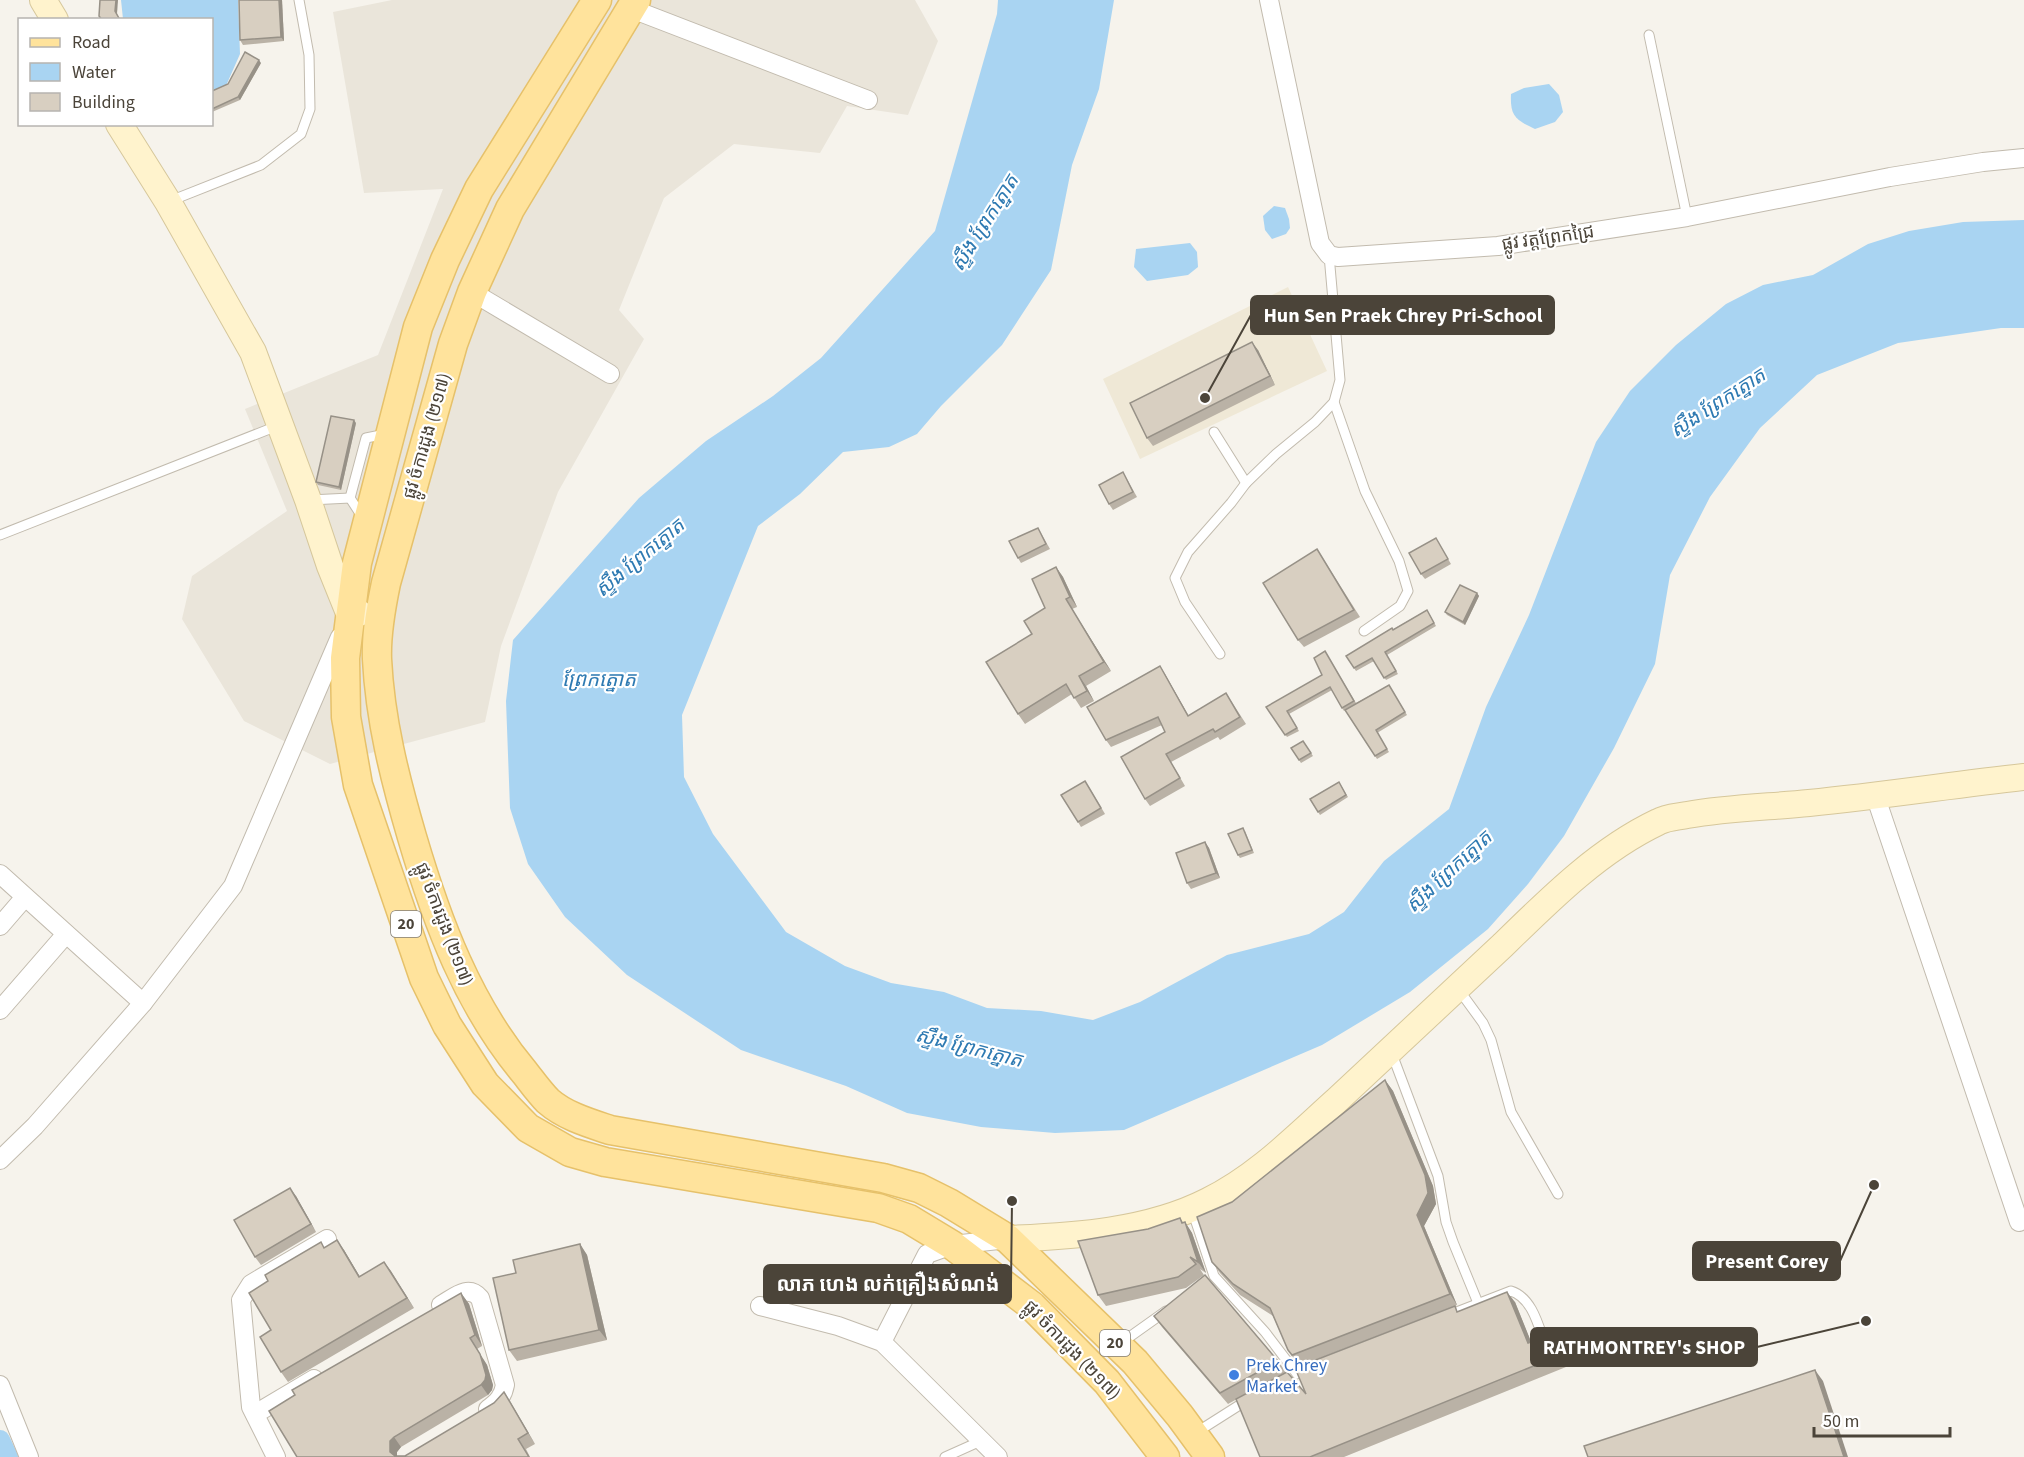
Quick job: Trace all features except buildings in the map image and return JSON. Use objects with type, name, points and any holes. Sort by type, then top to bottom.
[{"type":"main road","name":"ផ្លូវ ចំការដូង (២១៧)","points":[[597,0],[479,189],[445,260],[418,327],[357,563],[345,658],[346,717],[358,785],[424,978],[447,1025],[485,1084],[528,1128],[570,1152],[605,1162],[878,1208],[909,1219],[952,1245],[1032,1306],[1107,1382],[1165,1457]]},
{"type":"main road","name":"ផ្លូវ ចំការដូង (២១៧)","points":[[634,4],[510,208],[472,292],[453,344],[380,611],[377,658],[383,714],[394,778],[429,896],[455,960],[480,1010],[516,1062],[549,1101],[578,1119],[610,1130],[883,1178],[919,1188],[949,1203],[1008,1239],[1135,1362],[1210,1457]]},
{"type":"main road","points":[[399,906],[429,896]]},
{"type":"street","points":[[43,0],[54,18]]},
{"type":"street","points":[[1269,0],[1320,243],[1329,255]]},
{"type":"street","points":[[634,4],[868,100]]},
{"type":"street","points":[[0,1160],[35,1126],[143,1003],[233,886],[350,613],[330,566],[308,500],[252,352],[168,202],[120,126]]},
{"type":"street","name":"ផ្លូវ វត្តព្រែកជ្រៃ","points":[[1329,255],[1498,246],[1688,217],[1902,175],[2024,158]]},
{"type":"street","points":[[472,292],[610,374]]},
{"type":"street","points":[[350,613],[380,611]]},
{"type":"street","points":[[882,1342],[927,1254],[952,1245],[1070,1236],[1135,1225],[1191,1208],[1235,1186],[1271,1161],[1578,875],[1617,845],[1661,820],[1711,811],[1809,803],[2024,777]]},
{"type":"street","points":[[1875,795],[2019,1222]]},
{"type":"street","points":[[0,874],[143,1003]]},
{"type":"street","points":[[0,926],[25,897]]},
{"type":"street","points":[[0,1010],[66,934]]},
{"type":"street","points":[[276,1457],[252,1407],[241,1300],[251,1284],[327,1239]]},
{"type":"street","points":[[426,1314],[467,1290],[475,1292],[480,1298],[505,1385],[503,1395],[496,1404],[476,1416]]},
{"type":"street","points":[[760,1306],[838,1326],[882,1342],[998,1457]]},
{"type":"street","points":[[255,1414],[325,1372]]},
{"type":"street","points":[[0,1385],[29,1457]]},
{"type":"lane","points":[[168,202],[261,165],[301,134],[310,110],[309,55],[299,0]]},
{"type":"lane","points":[[1649,35],[1688,217]]},
{"type":"lane","points":[[1220,654],[1185,602],[1175,578],[1188,552],[1246,483],[1276,454],[1315,422],[1334,402],[1340,380],[1329,255]]},
{"type":"lane","points":[[1334,402],[1365,491],[1399,561],[1408,591],[1400,606],[1364,631]]},
{"type":"lane","points":[[0,535],[280,425]]},
{"type":"lane","points":[[367,523],[350,498],[366,438],[391,432]]},
{"type":"lane","points":[[1214,432],[1246,483]]},
{"type":"lane","points":[[308,500],[350,498]]},
{"type":"lane","points":[[1457,988],[1483,1023],[1491,1040],[1511,1112],[1558,1194]]},
{"type":"lane","points":[[1391,1051],[1438,1176],[1446,1222],[1478,1303]]},
{"type":"lane","points":[[1191,1208],[1210,1279],[1264,1332],[1298,1374]]},
{"type":"lane","points":[[1435,1320],[1511,1291],[1519,1294],[1531,1310],[1546,1347]]},
{"type":"lane","points":[[1117,1345],[1173,1306]]},
{"type":"lane","points":[[1287,1379],[1309,1370]]},
{"type":"lane","points":[[1194,1434],[1261,1392]]},
{"type":"lane","points":[[945,1457],[982,1440]]},
{"type":"shaded area","points":[[392,0],[915,0],[938,41],[908,115],[847,106],[820,153],[734,144],[664,198],[619,310],[644,339],[558,492],[501,646],[485,722],[330,764],[244,721],[182,619],[192,576],[287,511],[245,409],[378,355],[443,189],[364,193],[333,12]]},
{"type":"shaded area","points":[[1288,287],[1327,371],[1140,459],[1103,379]]},
{"type":"water","points":[[121,0],[238,0],[240,54],[225,88],[213,93],[213,18],[123,18]]},
{"type":"water","name":"ព្រែកត្នោត","points":[[998,0],[1114,0],[1099,89],[1072,165],[1051,270],[1002,345],[941,406],[917,434],[889,447],[843,452],[800,494],[758,526],[682,715],[684,777],[713,834],[786,932],[845,966],[891,983],[944,992],[987,1008],[1041,1011],[1093,1020],[1140,1002],[1227,955],[1309,934],[1344,912],[1384,861],[1449,809],[1486,707],[1529,615],[1596,442],[1630,391],[1676,345],[1726,304],[1763,285],[1813,275],[1868,244],[1909,231],[1963,222],[2024,220],[2024,328],[2001,328],[1898,343],[1817,375],[1760,428],[1710,497],[1670,575],[1655,664],[1614,748],[1564,836],[1528,884],[1488,929],[1410,992],[1322,1045],[1124,1130],[1055,1133],[981,1127],[907,1113],[846,1086],[741,1050],[627,975],[565,917],[528,864],[510,808],[506,701],[513,640],[639,498],[706,441],[773,396],[821,358],[935,231],[997,14]]},
{"type":"water","points":[[1549,84],[1559,95],[1563,112],[1555,122],[1535,129],[1518,120],[1513,112],[1511,94],[1524,88]]},
{"type":"water","points":[[1274,206],[1285,208],[1290,228],[1286,234],[1272,239],[1265,230],[1263,216]]},
{"type":"water","points":[[1190,243],[1197,252],[1198,267],[1188,275],[1147,281],[1134,267],[1136,249]]},
{"type":"waterway","points":[[0,1440],[8,1457]]},
{"type":"place","name":"Hun Sen Praek Chrey Pri-School","points":[[1205,398]]},
{"type":"place","name":"Present Corey","points":[[1874,1185]]},
{"type":"place","name":"លាភ ហេង លក់គ្រឿងសំណង់","points":[[1012,1201]]},
{"type":"place","name":"RATHMONTREY's SHOP","points":[[1866,1321]]},
{"type":"place","name":"Prek Chrey Market","points":[[1234,1375]]},
{"type":"water label","name":"ស្ទឹង ព្រែកត្នោត","points":[[985,223]]},
{"type":"water label","name":"ស្ទឹង ព្រែកត្នោត","points":[[1718,403]]},
{"type":"water label","name":"ស្ទឹង ព្រែកត្នោត","points":[[640,558]]},
{"type":"water label","name":"ស្ទឹង ព្រែកត្នោត","points":[[1449,872]]},
{"type":"water label","name":"ស្ទឹង ព្រែកត្នោត","points":[[969,1048]]}]
